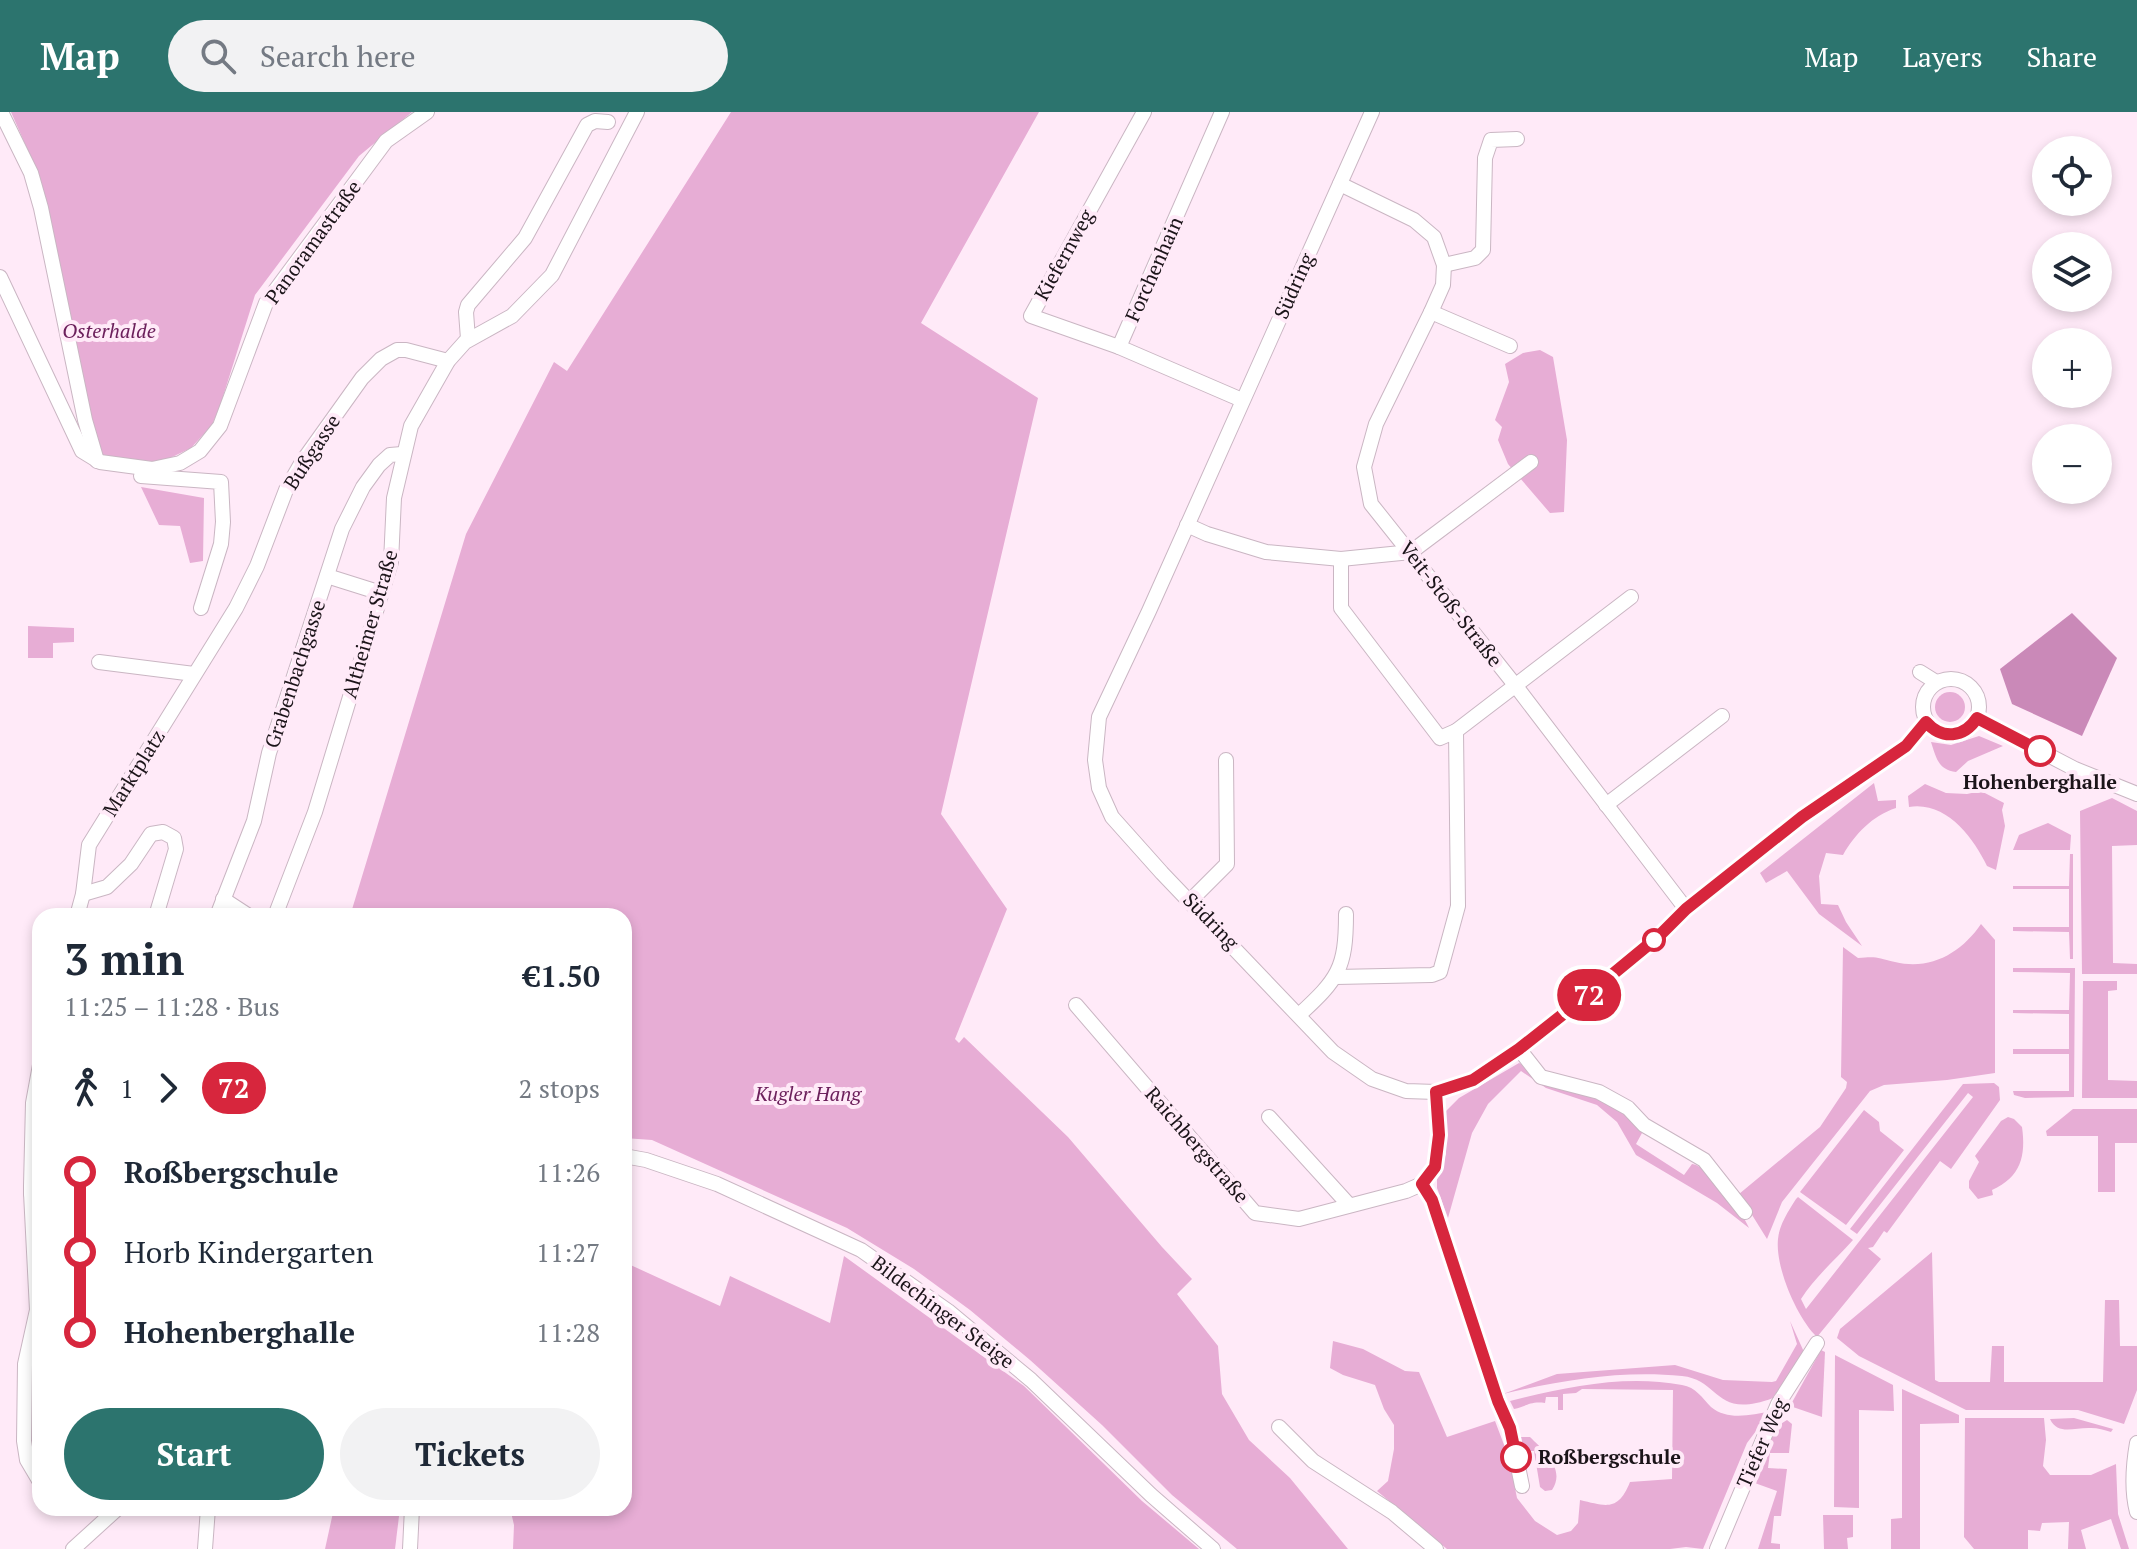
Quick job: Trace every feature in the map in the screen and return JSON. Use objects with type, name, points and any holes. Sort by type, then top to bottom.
[{"type":"street","points":[[1,112],[31,173],[85,420],[97,461]]},
{"type":"street","name":"Panoramastraße","points":[[97,461],[152,469],[180,463],[200,451],[220,426],[266,303],[386,141],[427,112]]},
{"type":"street","name":"Altheimer Straße","points":[[278,908],[315,812],[391,562],[394,498],[411,426],[448,361],[468,339],[512,316],[552,275],[637,112]]},
{"type":"street","name":"Kiefernweg","points":[[1119,347],[1031,316],[1144,112]]},
{"type":"street","name":"Forchenhain","points":[[1222,112],[1119,347],[1242,400]]},
{"type":"street","name":"Südring","points":[[1372,112],[1099,717],[1095,760],[1099,788],[1112,817],[1333,1052],[1372,1079],[1406,1091],[1436,1092],[1473,1080],[1519,1049],[1802,817],[1906,746],[1926,722]]},
{"type":"street","points":[[468,339],[468,305],[525,238],[587,125],[595,121],[608,122]]},
{"type":"street","points":[[1340,184],[1414,220],[1434,237],[1444,265],[1475,258],[1483,250],[1485,158],[1491,140],[1517,139]]},
{"type":"street","name":"Veit-Stoß-Straße","points":[[1444,265],[1443,285],[1376,424],[1364,467],[1371,504],[1515,685],[1686,909]]},
{"type":"street","points":[[0,277],[74,437],[82,451],[97,461]]},
{"type":"street","points":[[1431,312],[1510,346]]},
{"type":"street","name":"Bußgasse","points":[[204,660],[257,566],[292,478],[362,378],[381,359],[397,350],[448,361]]},
{"type":"street","name":"Grabenbachgasse","points":[[220,908],[254,821],[269,753],[342,529],[363,487],[390,455],[402,454]]},
{"type":"street","points":[[1187,525],[1266,552],[1341,559],[1411,552],[1531,462]]},
{"type":"street","points":[[121,464],[130,475],[221,482],[221,544],[201,608]]},
{"type":"street","points":[[1341,559],[1341,608],[1440,738],[1456,731],[1631,597]]},
{"type":"street","points":[[327,576],[381,593]]},
{"type":"street","name":"Marktplatz","points":[[79,908],[89,845],[204,660]]},
{"type":"street","points":[[99,662],[194,674]]},
{"type":"street","points":[[1920,672],[1936,682]]},
{"type":"street","points":[[1952,678],[1968,685],[1978,699],[1977,718],[1965,731],[1940,733],[1926,722],[1922,705],[1924,696],[1936,682],[1952,678]]},
{"type":"street","points":[[1606,805],[1722,716]]},
{"type":"street","points":[[1977,718],[2075,769],[2137,794]]},
{"type":"street","points":[[1336,977],[1432,975],[1440,972],[1458,906],[1456,731]]},
{"type":"street","points":[[1191,900],[1227,864],[1226,760]]},
{"type":"street","points":[[83,894],[107,887],[131,864],[151,834],[167,833],[174,838],[176,849],[158,908]]},
{"type":"street","points":[[223,899],[237,908]]},
{"type":"street","points":[[1299,1015],[1336,977],[1346,948],[1346,914]]},
{"type":"street","name":"Raichbergstraße","points":[[1076,1005],[1255,1213],[1299,1219],[1422,1184]]},
{"type":"street","points":[[1519,1049],[1541,1077],[1599,1092],[1628,1108],[1644,1125],[1704,1160],[1745,1212]]},
{"type":"street","points":[[1436,1092],[1439,1135],[1435,1167],[1422,1184],[1432,1200],[1498,1401],[1510,1428],[1522,1486]]},
{"type":"street","points":[[1269,1117],[1349,1205]]},
{"type":"street","name":"Bildechinger Steige","points":[[632,1157],[717,1184],[861,1250],[948,1311],[1031,1380],[1151,1495],[1213,1549]]},
{"type":"street","points":[[32,1332],[25,1364],[24,1441],[27,1460],[32,1468]]},
{"type":"street","name":"Tiefer Weg","points":[[1717,1549],[1778,1404],[1817,1343]]},
{"type":"street","points":[[1279,1427],[1313,1461],[1392,1512],[1436,1549]]},
{"type":"street","points":[[2137,1443],[2133,1467],[2137,1512]]},
{"type":"street","points":[[73,1549],[109,1516]]},
{"type":"street","points":[[205,1549],[207,1516]]},
{"type":"street","points":[[410,1549],[412,1516]]},
{"type":"green space","name":"Osterhalde","points":[[11,112],[412,112],[359,156],[255,295],[212,425],[191,448],[149,468],[89,454],[40,178]]},
{"type":"green space","name":"Kugler Hang","points":[[731,112],[1039,112],[921,323],[1038,398],[941,814],[1007,909],[955,1039],[959,1043],[964,1037],[1068,1137],[1192,1279],[1177,1294],[1218,1346],[1222,1394],[1249,1440],[1290,1478],[1348,1549],[1237,1549],[1172,1495],[1102,1425],[1030,1360],[914,1269],[847,1228],[652,1140],[632,1139],[632,908],[352,908],[466,534],[554,362],[567,371]]},
{"type":"green space","points":[[1540,350],[1553,357],[1567,440],[1564,512],[1550,513],[1508,464],[1498,440],[1502,427],[1495,420],[1509,382],[1505,364],[1523,353]]},
{"type":"green space","points":[[141,487],[204,498],[203,561],[190,563],[180,526],[159,525]]},
{"type":"green space","points":[[28,626],[74,628],[74,642],[53,643],[53,658],[28,658]]},
{"type":"green space","points":[[1950,692],[1956,693],[1964,701],[1964,713],[1956,721],[1950,722],[1944,721],[1936,713],[1935,707],[1936,701],[1944,693]]},
{"type":"green space","points":[[1979,736],[2003,746],[1968,761],[1956,772],[1941,766],[1931,742],[1951,745]]},
{"type":"green space","points":[[1874,783],[1878,801],[1896,800],[1896,808],[1865,827],[1843,855],[1826,853],[1819,876],[1821,904],[1838,905],[1862,946],[1819,914],[1787,871],[1766,883],[1760,873]]},
{"type":"green space","points":[[1925,784],[1946,793],[1981,791],[2004,803],[2005,826],[1996,870],[1987,866],[1966,833],[1946,815],[1922,807],[1909,807],[1908,796]]},
{"type":"green space","points":[[2112,798],[2137,811],[2137,845],[2112,846],[2113,963],[2137,964],[2137,974],[2082,974],[2080,811]]},
{"type":"green space","points":[[2048,823],[2071,835],[2070,850],[2013,850],[2019,835]]},
{"type":"green space","points":[[2070,854],[2073,854],[2073,959],[2070,959],[2069,932],[2013,931],[2013,927],[2069,927],[2069,889],[2013,889],[2013,886],[2069,886]]},
{"type":"green space","points":[[1981,924],[1995,940],[1995,1073],[1884,1085],[1870,1091],[1782,1202],[1767,1239],[1739,1194],[1820,1127],[1846,1088],[1847,1082],[1841,1077],[1843,947],[1858,958],[1874,957],[1921,964],[1955,951]]},
{"type":"green space","points":[[2013,968],[2075,968],[2074,1097],[2025,1098],[2014,1095],[2013,1091],[2069,1091],[2069,1054],[2013,1054],[2013,1049],[2069,1049],[2069,1014],[2013,1013],[2013,1010],[2069,1010],[2070,973],[2013,972]]},
{"type":"green space","points":[[2083,981],[2117,981],[2117,990],[2108,991],[2108,1080],[2137,1081],[2137,1098],[2082,1098]]},
{"type":"green space","points":[[1519,1063],[1620,1110],[1641,1130],[1636,1144],[1684,1175],[1692,1164],[1708,1172],[1733,1201],[1749,1228],[1717,1203],[1636,1155],[1617,1122],[1597,1105],[1546,1088],[1521,1071],[1488,1104],[1472,1133],[1448,1218],[1437,1188],[1446,1154],[1446,1111],[1459,1098]]},
{"type":"green space","points":[[1994,1083],[1999,1087],[2000,1100],[1951,1169],[1940,1161],[1887,1233],[1884,1231],[1873,1247],[1868,1248],[1881,1259],[1817,1337],[1802,1318],[1789,1291],[1778,1250],[1780,1228],[1796,1199],[1798,1197],[1853,1240],[1801,1299],[1806,1309],[1973,1097],[1968,1093],[1857,1234],[1850,1229],[1963,1084]]},
{"type":"green space","points":[[2073,1109],[2137,1109],[2137,1143],[2115,1143],[2115,1192],[2098,1192],[2098,1136],[2047,1136],[2046,1131]]},
{"type":"green space","points":[[1864,1110],[1879,1122],[1880,1131],[1904,1150],[1846,1225],[1800,1192]]},
{"type":"green space","points":[[2008,1117],[2022,1127],[2022,1156],[2015,1172],[1992,1190],[1993,1195],[1978,1199],[1969,1188],[1969,1181],[1979,1162],[1975,1156],[2001,1121]]},
{"type":"green space","points":[[1932,1252],[1935,1380],[1990,1382],[1992,1346],[2004,1346],[2004,1382],[2103,1382],[2105,1300],[2119,1300],[2120,1346],[2137,1346],[2137,1390],[2124,1424],[2078,1410],[1966,1410],[1859,1356],[1837,1338],[1840,1329]]},
{"type":"green space","points":[[844,1256],[1024,1386],[1142,1501],[1199,1549],[513,1549],[512,1516],[632,1516],[632,1266],[720,1306],[730,1276],[830,1323]]},
{"type":"green space","points":[[1790,1321],[1804,1352],[1773,1398],[1754,1404],[1729,1402],[1695,1379],[1660,1374],[1592,1378],[1503,1394],[1557,1374],[1675,1365],[1723,1380],[1776,1381],[1797,1344]]},
{"type":"green space","points":[[1333,1341],[1363,1349],[1405,1371],[1419,1372],[1447,1437],[1495,1421],[1509,1458],[1517,1498],[1535,1521],[1557,1535],[1571,1531],[1578,1523],[1580,1500],[1610,1504],[1621,1498],[1630,1482],[1672,1479],[1673,1390],[1582,1389],[1563,1394],[1563,1410],[1558,1410],[1558,1397],[1546,1397],[1545,1403],[1531,1403],[1514,1409],[1510,1401],[1574,1387],[1639,1381],[1687,1386],[1711,1407],[1725,1414],[1740,1416],[1771,1411],[1747,1443],[1703,1549],[1447,1549],[1377,1491],[1388,1481],[1394,1449],[1394,1425],[1375,1385],[1330,1368]]},
{"type":"green space","points":[[1821,1350],[1825,1352],[1822,1417],[1790,1406]]},
{"type":"green space","points":[[1835,1355],[1893,1385],[1894,1411],[1859,1410],[1859,1508],[1834,1507]]},
{"type":"green space","points":[[1902,1389],[1959,1415],[1959,1423],[1920,1424],[1920,1549],[1891,1549],[1891,1519],[1902,1518]]},
{"type":"green space","points":[[1965,1418],[2044,1418],[2046,1440],[2043,1466],[2050,1475],[2091,1475],[2116,1464],[2118,1514],[2129,1549],[2121,1549],[2111,1519],[2081,1530],[2086,1549],[2068,1549],[2069,1522],[2042,1523],[2040,1531],[2028,1530],[2028,1549],[1974,1549],[1964,1537]]},
{"type":"green space","points":[[2074,1418],[2113,1429],[2111,1432],[2094,1428],[2068,1430],[2053,1424],[2050,1419]]},
{"type":"green space","points":[[1787,1420],[1792,1424],[1789,1453],[1770,1453],[1768,1468],[1787,1469],[1781,1516],[1774,1516],[1771,1543],[1780,1544],[1780,1549],[1758,1549],[1777,1491],[1752,1482],[1769,1439]]},
{"type":"green space","points":[[1521,1437],[1530,1437],[1552,1461],[1556,1482],[1552,1490],[1545,1491],[1540,1487],[1534,1451],[1523,1451]]},
{"type":"green space","points":[[1823,1515],[1853,1515],[1853,1537],[1847,1538],[1848,1549],[1824,1549]]},
{"type":"green space","points":[[332,1516],[399,1516],[395,1549],[325,1549]]},
{"type":"shaded area","points":[[2072,613],[2117,658],[2082,736],[2012,704],[2000,669]]},
{"type":"bus line","name":"72","points":[[1516,1457],[1510,1428],[1498,1401],[1432,1200],[1422,1184],[1435,1167],[1439,1135],[1436,1092],[1473,1080],[1519,1049],[1802,817],[1906,746],[1926,722],[1948,735],[1965,731],[1977,718],[2040,751]]},
{"type":"place","name":"Hohenberghalle","points":[[2040,751]]},
{"type":"place","name":"Roßbergschule","points":[[1516,1457]]}]
